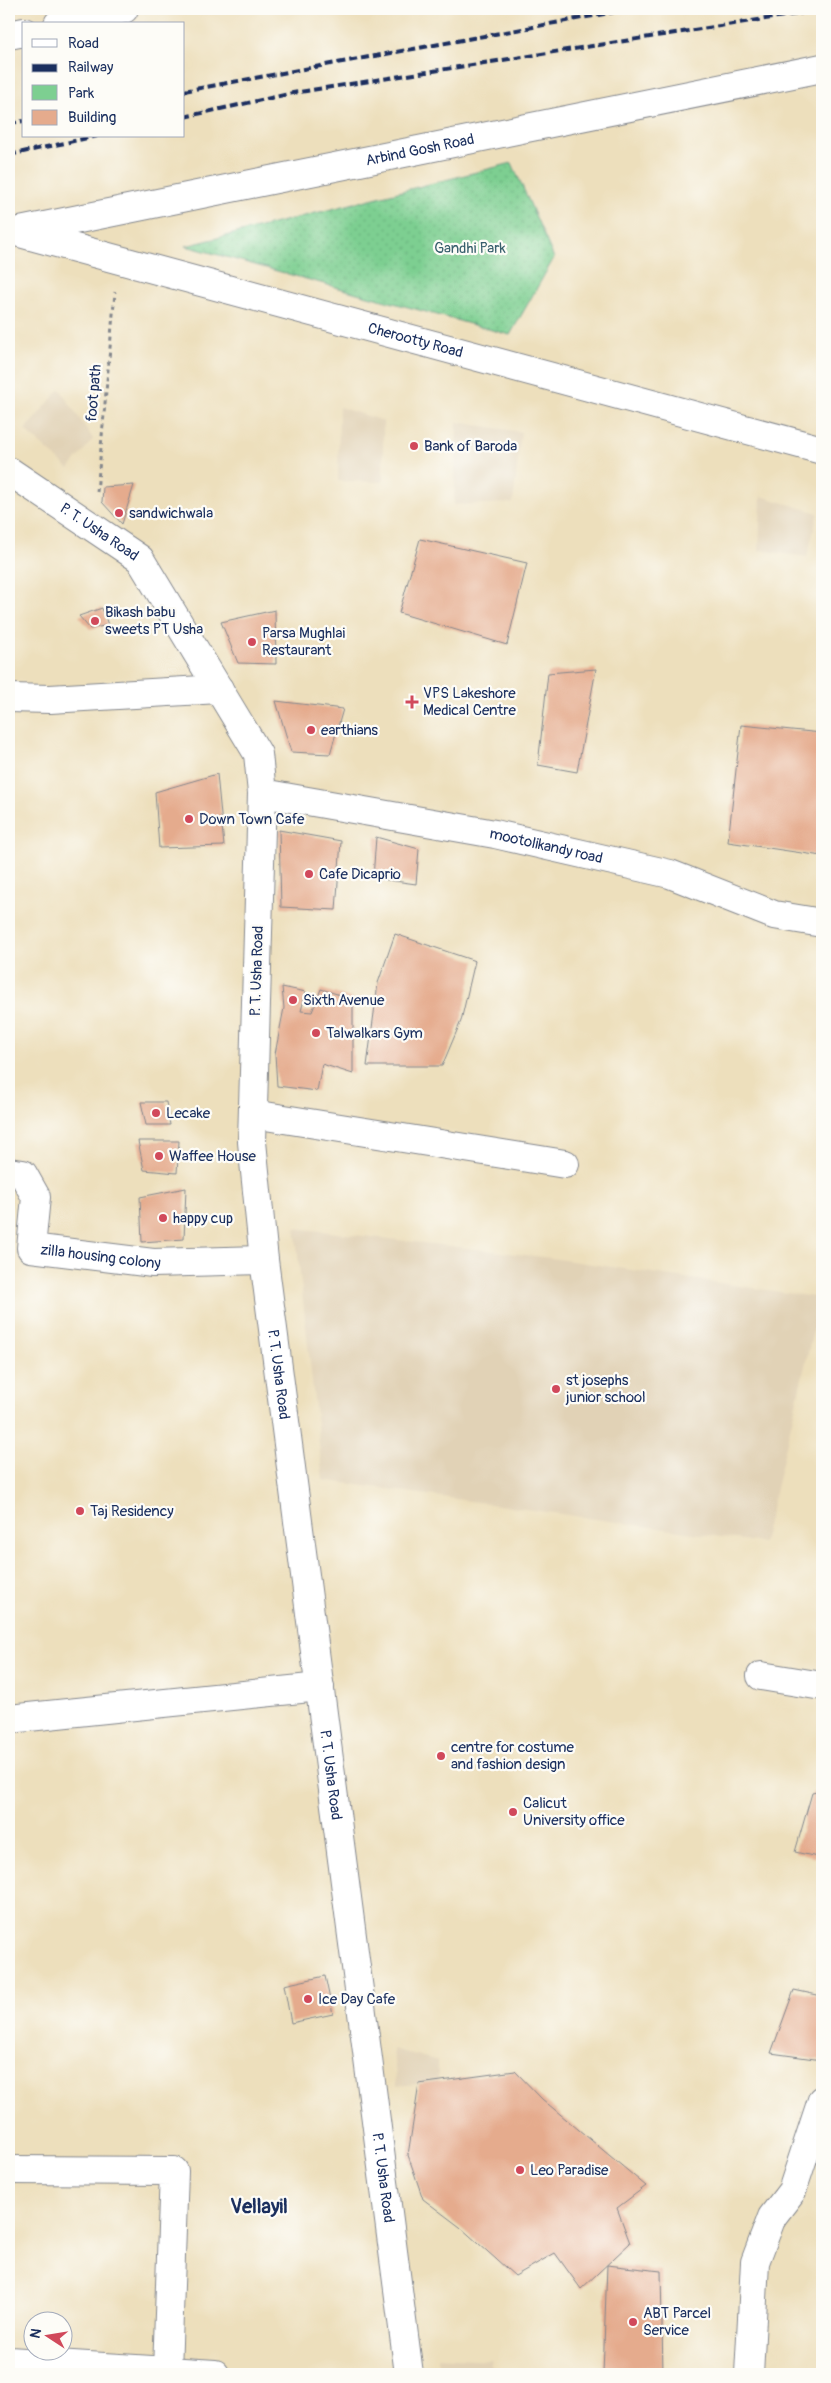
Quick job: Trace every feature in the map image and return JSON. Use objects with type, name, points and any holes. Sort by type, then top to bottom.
[{"type":"street","points":[[67,22],[124,9]]},
{"type":"street","points":[[9,35],[22,32]]},
{"type":"street","name":"Arbind Gosh Road","points":[[12,233],[822,68]]},
{"type":"street","name":"Cherootty Road","points":[[12,233],[822,450]]},
{"type":"street","name":"P. T. Usha Road","points":[[9,471],[140,559],[258,754],[262,793],[252,1142],[264,1260],[409,2374]]},
{"type":"street","points":[[9,698],[50,699],[219,689]]},
{"type":"street","name":"mootolikandy road","points":[[262,793],[485,832],[670,874],[774,915],[822,923]]},
{"type":"street","points":[[253,1114],[565,1164]]},
{"type":"street","name":"zilla housing colony","points":[[9,1172],[23,1174],[36,1197],[31,1248],[153,1263],[264,1260]]},
{"type":"street","points":[[761,1676],[822,1686]]},
{"type":"street","points":[[9,1719],[320,1687]]},
{"type":"street","points":[[749,2374],[755,2262],[772,2217],[792,2192],[822,2100]]},
{"type":"street","points":[[9,2170],[174,2171],[167,2371]]},
{"type":"street","points":[[9,2361],[84,2370],[167,2371],[215,2374]]},
{"type":"path","name":"foot path","points":[[94,528],[118,261]]},
{"type":"shaded area","points":[[60,389],[93,439],[69,469],[25,430]]},
{"type":"shaded area","points":[[339,407],[383,421],[383,482],[338,481]]},
{"type":"shaded area","points":[[457,422],[521,432],[513,503],[454,505]]},
{"type":"shaded area","points":[[761,496],[818,513],[807,557],[759,550]]},
{"type":"shaded area","name":"st josephs junior school","points":[[295,1228],[551,1258],[821,1298],[763,1543],[323,1480]]},
{"type":"shaded area","points":[[393,2049],[438,2061],[438,2082],[397,2086]]},
{"type":"shaded area","points":[[438,2357],[492,2360],[492,2374],[439,2374]]},
{"type":"green space","name":"Gandhi Park","points":[[512,163],[554,258],[510,335],[186,246]]},
{"type":"building","name":"sandwichwala","points":[[134,485],[122,524],[102,502],[103,487]]},
{"type":"building","points":[[420,539],[527,563],[507,645],[399,613]]},
{"type":"building","name":"Bikash babu sweets PT Usha","points":[[102,608],[108,625],[90,629],[79,616]]},
{"type":"building","name":"Parsa Mughlai Restaurant","points":[[275,610],[276,664],[238,663],[221,622]]},
{"type":"building","points":[[596,669],[577,772],[538,765],[548,673]]},
{"type":"building","name":"earthians","points":[[276,701],[343,709],[330,754],[291,752]]},
{"type":"building","points":[[741,725],[822,733],[822,856],[728,842]]},
{"type":"building","name":"Down Town Cafe","points":[[217,774],[224,846],[159,848],[155,792]]},
{"type":"building","name":"Cafe Dicaprio","points":[[279,830],[341,841],[336,910],[281,907]]},
{"type":"building","points":[[376,837],[419,849],[416,884],[373,878]]},
{"type":"building","points":[[395,934],[475,961],[461,1021],[442,1066],[367,1066],[378,983]]},
{"type":"building","name":"Talwalkars Gym","points":[[282,987],[306,992],[301,1011],[312,1012],[321,989],[353,999],[353,1074],[322,1064],[317,1091],[277,1086],[275,1054],[284,1008]]},
{"type":"building","name":"Lecake","points":[[141,1102],[166,1102],[170,1125],[146,1125]]},
{"type":"building","name":"Waffee House","points":[[138,1141],[179,1141],[177,1173],[144,1170]]},
{"type":"building","name":"happy cup","points":[[186,1188],[184,1239],[142,1242],[140,1197]]},
{"type":"building","points":[[822,1791],[822,1858],[795,1852],[812,1793]]},
{"type":"building","name":"Ice Day Cafe","points":[[325,1976],[333,2014],[291,2023],[284,1985]]},
{"type":"building","points":[[794,1990],[822,1996],[822,2060],[771,2053]]},
{"type":"building","name":"Leo Paradise","points":[[515,2071],[542,2099],[646,2186],[617,2208],[630,2243],[581,2289],[555,2253],[515,2276],[460,2227],[423,2199],[408,2155],[419,2084]]},
{"type":"building","name":"ABT Parcel Service","points":[[607,2265],[661,2271],[663,2374],[603,2374]]},
{"type":"railway","points":[[185,91],[631,9]]},
{"type":"railway","points":[[185,117],[293,93],[822,10]]},
{"type":"railway","points":[[9,123],[22,121]]},
{"type":"railway","points":[[9,155],[88,138]]},
{"type":"place","name":"Bank of Baroda","points":[[414,446]]},
{"type":"place","name":"sandwichwala","points":[[119,513]]},
{"type":"place","name":"Bikash babu sweets PT Usha","points":[[95,621]]},
{"type":"place","name":"Parsa Mughlai Restaurant","points":[[252,642]]},
{"type":"place","name":"VPS Lakeshore Medical Centre","points":[[412,702]]},
{"type":"place","name":"earthians","points":[[311,730]]},
{"type":"place","name":"Down Town Cafe","points":[[189,819]]},
{"type":"place","name":"Cafe Dicaprio","points":[[309,874]]},
{"type":"place","name":"Sixth Avenue","points":[[293,1000]]},
{"type":"place","name":"Talwalkars Gym","points":[[316,1033]]},
{"type":"place","name":"Lecake","points":[[156,1113]]},
{"type":"place","name":"Waffee House","points":[[159,1156]]},
{"type":"place","name":"happy cup","points":[[163,1218]]},
{"type":"place","name":"st josephs junior school","points":[[556,1389]]},
{"type":"place","name":"Taj Residency","points":[[80,1511]]},
{"type":"place","name":"centre for costume and fashion design","points":[[441,1756]]},
{"type":"place","name":"Calicut University office","points":[[513,1812]]},
{"type":"place","name":"Ice Day Cafe","points":[[308,1999]]},
{"type":"place","name":"Leo Paradise","points":[[520,2170]]},
{"type":"place","name":"ABT Parcel Service","points":[[633,2322]]},
{"type":"district","name":"Vellayil","points":[[259,2206]]}]
